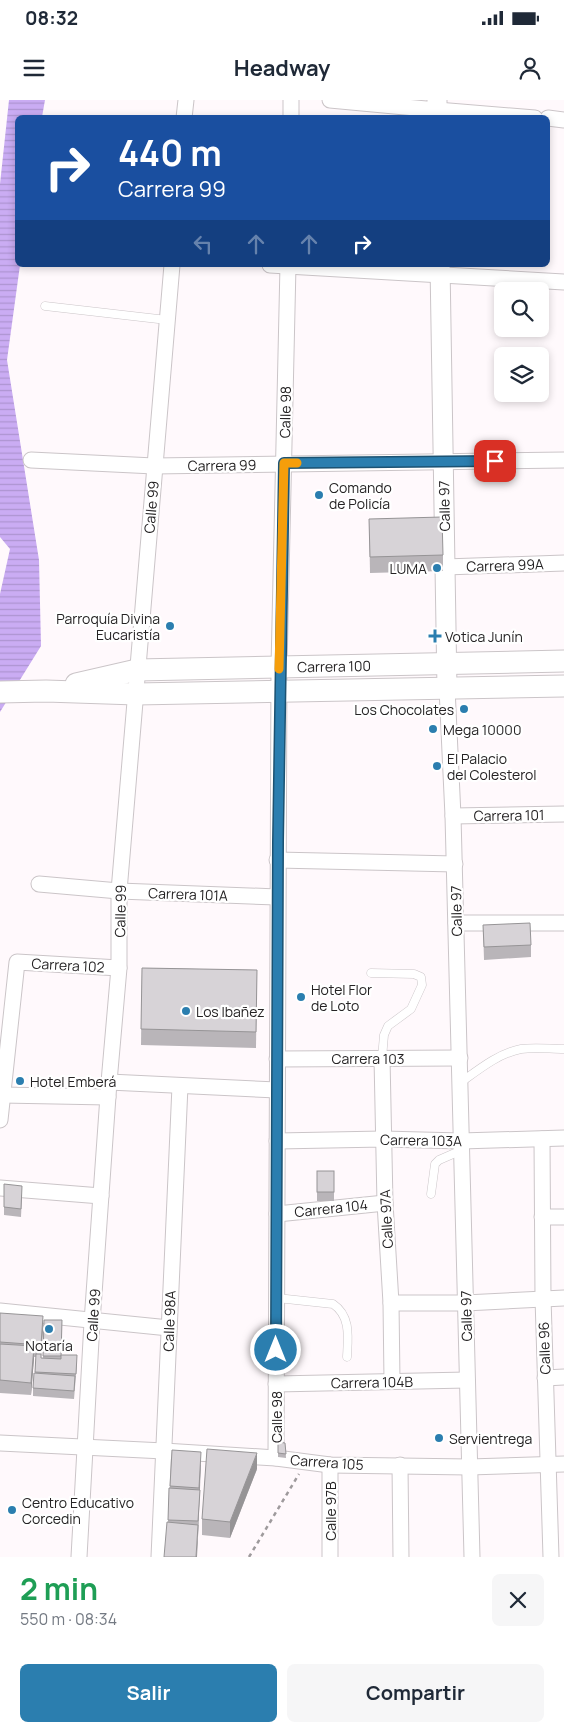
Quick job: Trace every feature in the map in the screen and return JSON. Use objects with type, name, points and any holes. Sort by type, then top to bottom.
[{"type":"main road","name":"Carrera 100","points":[[46,691],[137,670],[564,661]]},
{"type":"main road","name":"Carrera 100","points":[[0,692],[46,691],[136,694],[564,686]]},
{"type":"street","points":[[184,115],[186,100]]},
{"type":"street","points":[[291,100],[291,115]]},
{"type":"street","points":[[330,100],[502,115]]},
{"type":"street","points":[[550,118],[564,120]]},
{"type":"street","name":"Calle 99","points":[[79,1557],[92,1322],[119,968],[119,891],[172,267]]},
{"type":"street","name":"Calle 98","points":[[276,1458],[279,667],[288,267]]},
{"type":"street","points":[[326,267],[440,270],[564,282]]},
{"type":"street","name":"Calle 97","points":[[440,270],[447,664],[454,816],[472,1557]]},
{"type":"street","name":"Carrera 99","points":[[31,460],[154,466],[564,460]]},
{"type":"street","name":"Carrera 99A","points":[[445,567],[564,563]]},
{"type":"street","name":"Carrera 101","points":[[454,816],[564,814]]},
{"type":"street","points":[[278,860],[455,864]]},
{"type":"street","name":"Carrera 101A","points":[[39,884],[119,891],[277,897]]},
{"type":"street","points":[[456,923],[564,923]]},
{"type":"street","name":"Carrera 102","points":[[2,1095],[16,962],[119,968]]},
{"type":"street","name":"Calle 97A","points":[[382,1058],[383,1139],[391,1303],[392,1381]]},
{"type":"street","name":"Carrera 103","points":[[278,1059],[460,1058]]},
{"type":"street","points":[[0,1120],[2,1095],[180,1086],[277,1090]]},
{"type":"street","name":"Calle 98A","points":[[159,1557],[180,1086]]},
{"type":"street","name":"Carrera 103A","points":[[277,1141],[383,1139],[462,1146],[564,1138]]},
{"type":"street","name":"Calle 96","points":[[542,1139],[545,1378],[548,1464],[555,1548]]},
{"type":"street","points":[[0,1188],[101,1196]]},
{"type":"street","name":"Carrera 104","points":[[277,1214],[385,1203]]},
{"type":"street","points":[[542,1218],[564,1217]]},
{"type":"street","points":[[391,1303],[466,1303],[564,1298]]},
{"type":"street","points":[[0,1311],[92,1322],[169,1328]]},
{"type":"street","points":[[545,1378],[564,1377]]},
{"type":"street","name":"Carrera 104B","points":[[276,1384],[467,1380]]},
{"type":"street","name":"Carrera 105","points":[[0,1443],[85,1446],[276,1458],[330,1465],[469,1466],[564,1464]]},
{"type":"street","name":"Calle 97B","points":[[330,1465],[330,1557]]},
{"type":"street","points":[[400,1465],[401,1557]]},
{"type":"lane","points":[[45,306],[167,320]]},
{"type":"lane","points":[[371,974],[414,974],[421,977],[422,985],[411,1009],[388,1026],[384,1035],[382,1058]]},
{"type":"lane","points":[[460,1083],[496,1058],[510,1052],[521,1049],[564,1049]]},
{"type":"lane","points":[[431,1194],[435,1164],[438,1160],[462,1146]]},
{"type":"lane","points":[[276,1298],[333,1304],[340,1309],[348,1332],[347,1357]]},
{"type":"path","points":[[249,1557],[306,1462]]},
{"type":"shaded area","points":[[9,100],[45,100],[42,115],[15,115],[15,267],[20,267],[7,360],[39,560],[41,646],[0,712],[0,594],[10,549],[0,537],[0,184]]},
{"type":"building","points":[[442,517],[443,555],[370,557],[369,519]]},
{"type":"building","points":[[530,923],[531,945],[484,947],[483,925]]},
{"type":"building","points":[[142,968],[257,970],[256,1032],[141,1029]]},
{"type":"building","points":[[317,1171],[334,1171],[334,1192],[317,1192]]},
{"type":"building","points":[[4,1184],[22,1186],[21,1209],[4,1207]]},
{"type":"building","points":[[0,1313],[43,1316],[41,1345],[0,1342]]},
{"type":"building","points":[[44,1320],[62,1320],[61,1356],[43,1356]]},
{"type":"building","points":[[0,1344],[34,1346],[31,1383],[0,1380]]},
{"type":"building","points":[[36,1354],[41,1354],[41,1358],[61,1359],[61,1355],[77,1355],[76,1374],[35,1372]]},
{"type":"building","points":[[34,1373],[75,1376],[74,1391],[33,1388]]},
{"type":"building","points":[[278,1442],[285,1443],[286,1454],[278,1453]]},
{"type":"building","points":[[207,1449],[257,1453],[230,1522],[202,1519]]},
{"type":"building","points":[[172,1450],[201,1452],[199,1488],[170,1486]]},
{"type":"building","points":[[169,1488],[200,1490],[198,1521],[168,1520]]},
{"type":"building","points":[[167,1522],[198,1525],[196,1557],[164,1557]]},
{"type":"slow traffic","points":[[279,669],[284,463],[297,463]]},
{"type":"place","name":"Comando de Policía","points":[[319,495]]},
{"type":"place","name":"LUMA","points":[[437,568]]},
{"type":"place","name":"Parroquía Divina Eucaristía","points":[[170,626]]},
{"type":"place","name":"Votica Junín","points":[[435,636]]},
{"type":"place","name":"Los Chocolates","points":[[464,709]]},
{"type":"place","name":"Mega 10000","points":[[433,729]]},
{"type":"place","name":"El Palacio del Colesterol","points":[[437,766]]},
{"type":"place","name":"Hotel Flor de Loto","points":[[301,997]]},
{"type":"place","name":"Los Ibañez","points":[[186,1011]]},
{"type":"place","name":"Hotel Emberá","points":[[20,1081]]},
{"type":"place","name":"Notaría","points":[[49,1329]]},
{"type":"place","name":"Servientrega","points":[[439,1438]]},
{"type":"place","name":"Centro Educativo Corcedin","points":[[12,1510]]},
{"type":"route","points":[[276,1350],[279,667],[284,463],[495,461]]}]
